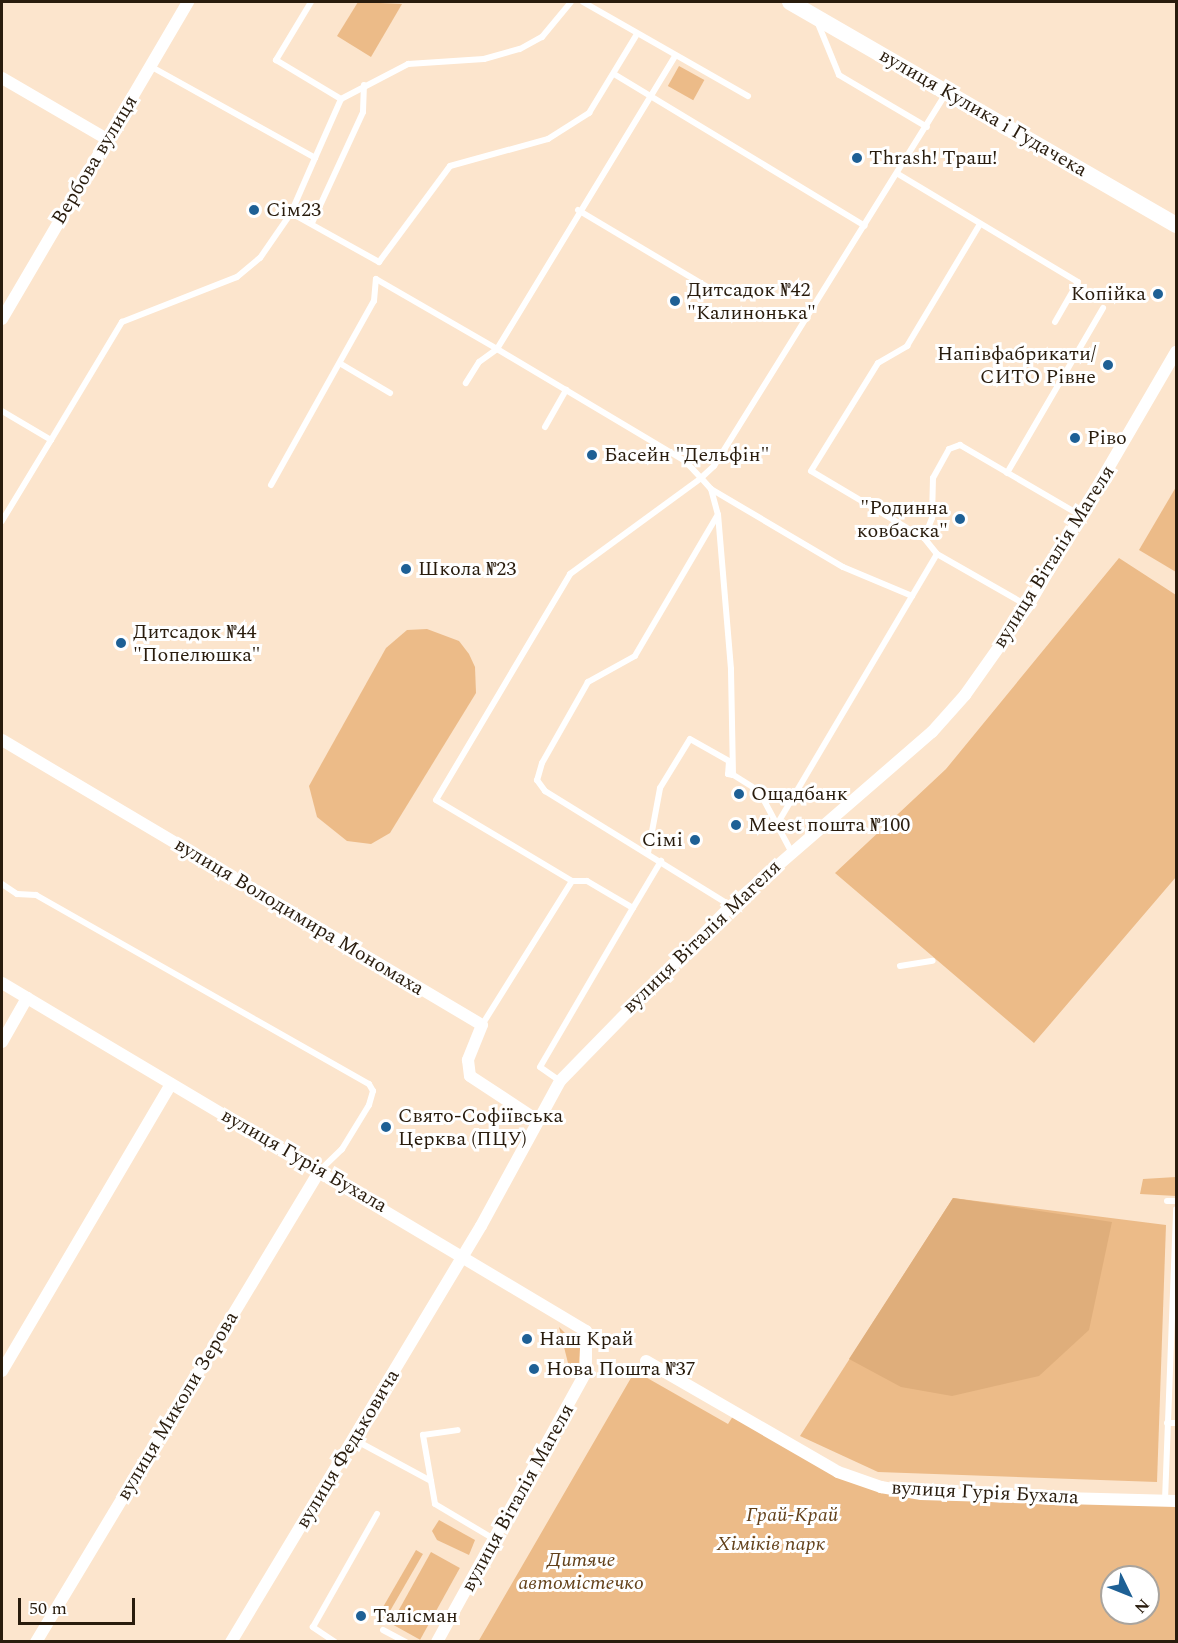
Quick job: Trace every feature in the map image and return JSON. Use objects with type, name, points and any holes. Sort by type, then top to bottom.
[{"type":"main road","name":"вулиця Кулика і Гудачека","points":[[790,2],[948,91],[1176,225]]},
{"type":"street","name":"Вербова вулиця","points":[[2,319],[188,2]]},
{"type":"street","points":[[2,78],[107,140]]},
{"type":"street","name":"вулиця Віталія Магеля","points":[[462,1254],[560,1082],[731,906],[791,850],[932,732],[965,695],[1028,606],[1176,352]]},
{"type":"street","name":"вулиця Володимира Мономаха","points":[[2,740],[482,1025]]},
{"type":"street","name":"вулиця Гурія Бухала","points":[[2,983],[573,1319],[586,1331],[590,1351]]},
{"type":"street","points":[[2,1042],[27,998]]},
{"type":"street","points":[[482,1025],[468,1060],[470,1076],[537,1120]]},
{"type":"street","points":[[2,1371],[171,1084]]},
{"type":"street","name":"вулиця Миколи Зерова","points":[[36,1641],[320,1170]]},
{"type":"street","name":"вулиця Федьковича","points":[[231,1641],[355,1440],[462,1254]]},
{"type":"street","name":"вулиця Віталія Магеля","points":[[437,1641],[496,1540],[576,1393],[590,1351]]},
{"type":"street","name":"вулиця Гурія Бухала","points":[[645,1361],[838,1472],[881,1487],[921,1494],[1171,1501]]},
{"type":"lane","points":[[311,2],[276,60],[341,99]]},
{"type":"lane","points":[[2,521],[122,322],[237,277],[260,258],[291,213],[341,99],[408,64],[484,59],[520,49],[542,37],[571,2]]},
{"type":"lane","points":[[583,2],[748,96]]},
{"type":"lane","points":[[814,15],[839,75],[927,127]]},
{"type":"lane","points":[[291,213],[379,262],[450,166],[569,131],[589,113],[637,34]]},
{"type":"lane","points":[[466,383],[479,362],[497,349],[646,98],[675,56]]},
{"type":"lane","points":[[150,66],[315,158]]},
{"type":"lane","points":[[614,75],[646,98],[865,226]]},
{"type":"lane","points":[[312,223],[363,111],[364,86]]},
{"type":"lane","points":[[633,908],[587,881],[572,881],[436,800],[570,574],[701,478],[865,226],[948,91]]},
{"type":"lane","points":[[898,174],[1078,282],[1056,322]]},
{"type":"lane","points":[[578,210],[717,293]]},
{"type":"lane","points":[[980,224],[908,346],[878,363],[811,471],[924,538],[936,554],[1028,606]]},
{"type":"lane","points":[[272,485],[374,301],[376,279],[685,461],[711,489],[843,567],[912,596]]},
{"type":"lane","points":[[1007,473],[1103,308]]},
{"type":"lane","points":[[341,364],[390,393]]},
{"type":"lane","points":[[545,427],[566,390]]},
{"type":"lane","points":[[2,411],[51,440]]},
{"type":"lane","points":[[924,538],[932,518],[933,477],[949,449],[960,445],[1081,516]]},
{"type":"lane","points":[[711,489],[718,515],[731,669],[733,775]]},
{"type":"lane","points":[[718,515],[635,656],[588,682],[542,763],[537,780],[545,791],[731,906]]},
{"type":"lane","points":[[779,821],[936,554]]},
{"type":"lane","points":[[648,853],[660,788],[690,739],[729,761],[728,774],[759,792],[779,821],[791,850]]},
{"type":"lane","points":[[560,1082],[540,1067],[661,861]]},
{"type":"lane","points":[[482,1025],[572,881]]},
{"type":"lane","points":[[2,884],[17,894],[36,895],[369,1084],[374,1091],[369,1105],[342,1149],[320,1170]]},
{"type":"lane","points":[[900,966],[933,961]]},
{"type":"lane","points":[[1167,1201],[1176,1201]]},
{"type":"lane","points":[[1171,1501],[1167,1423],[1176,1209]]},
{"type":"lane","points":[[1167,1423],[1176,1423]]},
{"type":"lane","points":[[458,1430],[423,1435],[435,1504],[496,1540]]},
{"type":"lane","points":[[355,1440],[430,1481]]},
{"type":"lane","points":[[335,1641],[313,1627],[378,1514]]},
{"type":"lane","points":[[382,1630],[405,1641]]},
{"type":"green space","points":[[358,2],[402,4],[371,57],[337,36]]},
{"type":"green space","points":[[679,66],[704,80],[693,100],[668,86]]},
{"type":"green space","points":[[1176,487],[1176,572],[1139,550]]},
{"type":"green space","points":[[1119,558],[1176,595],[1176,877],[1034,1043],[835,873],[946,769]]},
{"type":"green space","points":[[427,629],[459,641],[469,654],[475,667],[476,693],[390,833],[371,844],[347,841],[317,817],[309,786],[386,648],[407,630]]},
{"type":"green space","points":[[1176,1177],[1176,1196],[1140,1194],[1143,1179]]},
{"type":"green space","points":[[953,1198],[1166,1225],[1157,1482],[878,1472],[800,1436]]},
{"type":"green space","points":[[559,1327],[580,1348],[578,1375],[571,1375]]},
{"type":"green space","name":"Хіміків парк","points":[[635,1371],[728,1424],[735,1413],[881,1487],[1176,1501],[1176,1641],[478,1642]]},
{"type":"green space","points":[[439,1520],[475,1540],[469,1555],[437,1540],[432,1531]]},
{"type":"green space","points":[[416,1550],[423,1554],[384,1622],[377,1618]]},
{"type":"green space","points":[[431,1552],[460,1568],[420,1640],[391,1624]]},
{"type":"shaded area","points":[[953,1198],[1112,1222],[1089,1330],[1039,1376],[952,1396],[901,1387],[849,1359]]},
{"type":"place","name":"Thrash! Траш!","points":[[857,158]]},
{"type":"place","name":"Сім23","points":[[254,210]]},
{"type":"place","name":"Копійка","points":[[1158,294]]},
{"type":"place","name":"Дитсадок №42 \"Калинонька\"","points":[[675,301]]},
{"type":"place","name":"Напівфабрикати/ СИТО Рівне","points":[[1108,365]]},
{"type":"place","name":"Ріво","points":[[1075,438]]},
{"type":"place","name":"Басейн \"Дельфін\"","points":[[592,455]]},
{"type":"place","name":"\"Родинна ковбаска\"","points":[[960,519]]},
{"type":"place","name":"Школа №23","points":[[406,569]]},
{"type":"place","name":"Дитсадок №44 \"Попелюшка\"","points":[[121,643]]},
{"type":"place","name":"Ощадбанк","points":[[739,794]]},
{"type":"place","name":"Meest пошта №100","points":[[736,825]]},
{"type":"place","name":"Сімі","points":[[695,840]]},
{"type":"place","name":"Свято-Софіївська Церква (ПЦУ)","points":[[386,1127]]},
{"type":"place","name":"Наш Край","points":[[527,1339]]},
{"type":"place","name":"Нова Пошта №37","points":[[534,1369]]},
{"type":"place","name":"Талісман","points":[[361,1616]]},
{"type":"park label","name":"Грай-Край","points":[[792,1515]]},
{"type":"park label","name":"Дитяче автомістечко","points":[[581,1572]]}]
